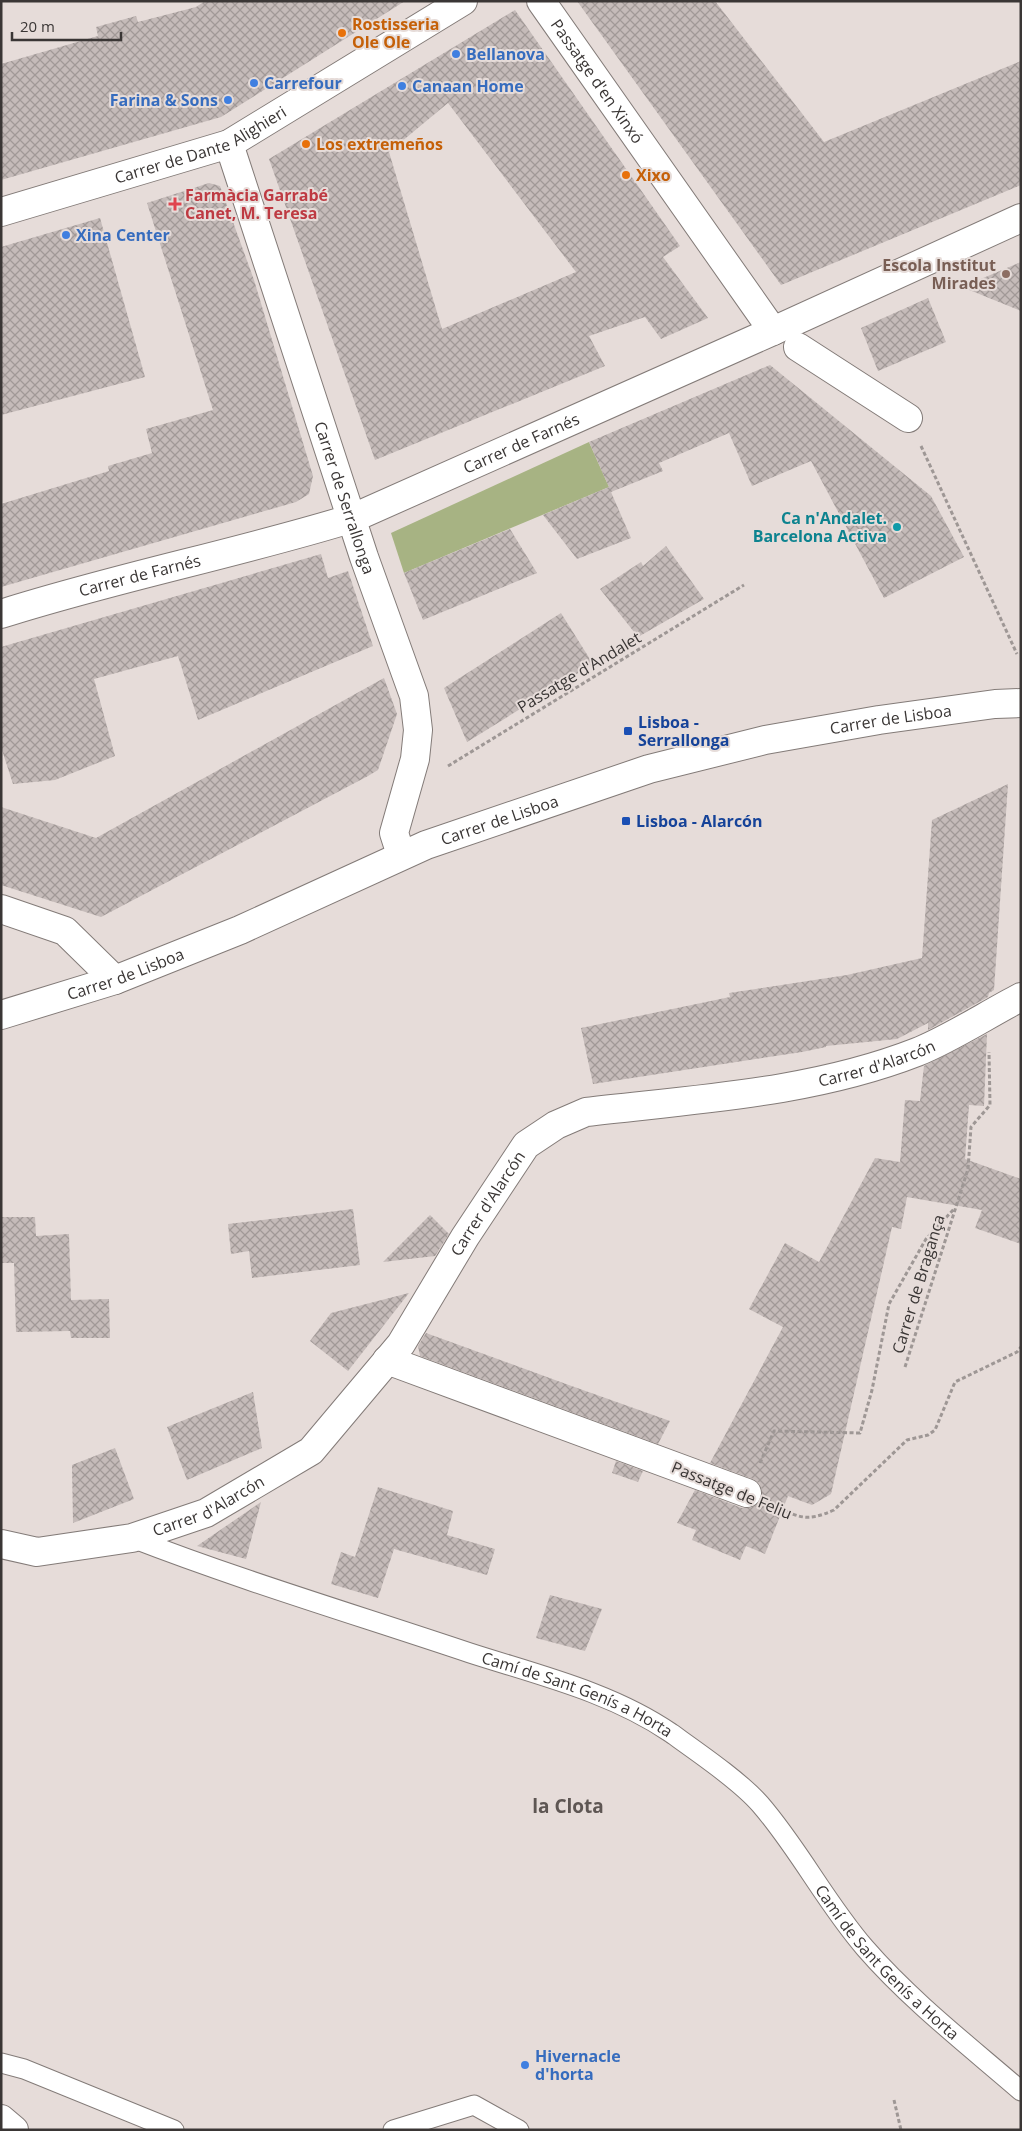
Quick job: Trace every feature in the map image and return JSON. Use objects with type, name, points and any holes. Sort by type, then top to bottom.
[{"type":"street","name":"Carrer de Dante Alighieri","points":[[1,212],[229,144],[463,1]]},
{"type":"street","name":"Passatge d'en Xinxó","points":[[541,1],[773,331]]},
{"type":"street","name":"Carrer de Serrallonga","points":[[229,144],[353,518],[364,557],[414,696],[418,730],[414,759],[394,833],[401,855]]},
{"type":"street","name":"Carrer de Farnés","points":[[1,614],[73,591],[280,540],[353,518],[1021,218]]},
{"type":"street","points":[[798,347],[908,418]]},
{"type":"street","name":"Carrer de Lisboa","points":[[1,1015],[115,980],[240,930],[401,855],[529,808],[649,769],[765,740],[879,720],[995,704],[1021,703]]},
{"type":"street","points":[[1,909],[65,931],[115,980]]},
{"type":"street","name":"Carrer d'Alarcón","points":[[132,1538],[206,1513],[311,1451],[401,1344],[465,1238],[526,1145],[556,1125],[586,1112],[796,1086],[852,1074],[918,1052],[1021,997]]},
{"type":"street","name":"Passatge de Feliu","points":[[387,1360],[747,1492]]},
{"type":"street","name":"Camí de Sant Genís a Horta","points":[[1,1544],[37,1552],[132,1538]]},
{"type":"street","points":[[1,2119],[14,2130]]},
{"type":"lane","name":"Camí de Sant Genís a Horta","points":[[132,1538],[192,1561],[628,1706],[670,1732],[757,1801],[777,1825],[838,1915],[866,1950],[928,2009],[1021,2091]]},
{"type":"lane","points":[[1,2063],[24,2069],[174,2130]]},
{"type":"lane","points":[[393,2130],[474,2105],[519,2130]]},
{"type":"path","points":[[908,418],[1017,654]]},
{"type":"path","name":"Passatge d'Andalet","points":[[442,770],[744,585]]},
{"type":"path","name":"Carrer de Bragança","points":[[905,1367],[968,1169],[970,1127],[990,1105],[989,1014]]},
{"type":"path","name":"Carrer de Bragança","points":[[747,1492],[774,1431],[860,1433],[872,1390],[890,1304],[926,1239],[954,1209]]},
{"type":"path","name":"Passatge de Feliu","points":[[747,1492],[803,1519],[823,1515],[834,1510],[907,1440],[928,1435],[935,1430],[955,1382],[1017,1352],[1021,1347]]},
{"type":"path","points":[[894,2100],[901,2130]]},
{"type":"green space","points":[[589,442],[609,487],[404,573],[391,533]]},
{"type":"building","points":[[205,1],[405,1],[221,117],[1,180],[1,64],[98,36],[96,27],[136,16],[138,22],[196,7]]},
{"type":"building","points":[[577,1],[715,1],[824,142],[1021,61],[1021,185],[781,285]]},
{"type":"building","points":[[515,10],[680,246],[663,257],[708,318],[661,339],[645,317],[589,336],[605,366],[375,460],[269,159]],"holes":[[[448,103],[576,272],[442,329],[389,152]]]},
{"type":"building","points":[[209,183],[220,186],[254,280],[313,476],[309,494],[296,502],[1,587],[1,504],[109,471],[108,466],[152,453],[146,429],[213,410],[147,203]]},
{"type":"building","points":[[100,218],[145,377],[1,415],[1,247]]},
{"type":"building","name":"Escola Institut Mirades","points":[[1021,262],[1021,311],[962,287]]},
{"type":"building","points":[[928,298],[946,342],[878,371],[861,328]]},
{"type":"building","points":[[770,365],[931,496],[964,557],[884,598],[811,461],[752,486],[729,433],[659,463],[663,471],[611,492],[631,538],[577,559],[543,515],[609,487],[589,442]]},
{"type":"building","points":[[510,529],[537,573],[423,620],[404,573]]},
{"type":"building","points":[[666,546],[704,599],[638,637],[600,589],[641,562],[643,566]]},
{"type":"building","points":[[321,554],[328,578],[348,571],[373,646],[198,720],[178,656],[94,679],[115,756],[55,780],[13,784],[1,747],[1,647]]},
{"type":"building","points":[[561,613],[593,664],[467,742],[444,688]]},
{"type":"building","points":[[384,678],[397,714],[378,770],[368,776],[101,917],[1,885],[1,807],[96,838]]},
{"type":"building","points":[[1008,784],[994,990],[989,993],[988,997],[928,1030],[928,1023],[897,1039],[826,1046],[802,1052],[593,1084],[581,1028],[730,997],[729,993],[847,975],[922,958],[932,820]]},
{"type":"building","points":[[987,1034],[984,1106],[969,1105],[965,1159],[1021,1179],[1021,1244],[975,1228],[982,1210],[907,1197],[901,1229],[892,1227],[831,1494],[812,1505],[788,1496],[765,1554],[746,1546],[740,1560],[692,1540],[696,1530],[677,1523],[695,1490],[742,1508],[757,1505],[762,1498],[762,1490],[759,1483],[710,1463],[783,1327],[749,1309],[785,1243],[819,1262],[875,1158],[900,1162],[905,1100],[920,1101],[924,1066]]},
{"type":"building","points":[[353,1209],[360,1265],[252,1278],[249,1251],[231,1254],[228,1224]]},
{"type":"building","points":[[430,1215],[449,1234],[435,1256],[383,1262]]},
{"type":"building","points":[[1,1217],[35,1217],[36,1236],[69,1234],[71,1300],[109,1299],[110,1338],[71,1338],[70,1331],[16,1332],[14,1263],[1,1263]]},
{"type":"building","points":[[409,1293],[348,1371],[310,1341],[331,1313]]},
{"type":"building","points":[[426,1333],[670,1421],[658,1444],[420,1356],[418,1346]]},
{"type":"building","points":[[253,1392],[262,1448],[187,1480],[167,1427]]},
{"type":"building","points":[[115,1448],[134,1499],[73,1523],[72,1465]]},
{"type":"building","points":[[616,1461],[643,1471],[638,1482],[612,1473]]},
{"type":"building","points":[[378,1487],[453,1511],[447,1535],[495,1549],[487,1575],[394,1549],[378,1598],[331,1584],[341,1552],[355,1557]]},
{"type":"building","points":[[261,1502],[246,1559],[197,1546]]},
{"type":"building","points":[[550,1595],[602,1609],[585,1651],[536,1638]]},
{"type":"place","name":"Rostisseria Ole Ole","points":[[342,33]]},
{"type":"place","name":"Bellanova","points":[[456,54]]},
{"type":"place","name":"Carrefour","points":[[254,83]]},
{"type":"place","name":"Canaan Home","points":[[402,86]]},
{"type":"place","name":"Farina & Sons","points":[[228,100]]},
{"type":"place","name":"Los extremeños","points":[[306,144]]},
{"type":"place","name":"Xixo","points":[[626,175]]},
{"type":"place","name":"Farmàcia Garrabé Canet, M. Teresa","points":[[175,204]]},
{"type":"place","name":"Xina Center","points":[[66,235]]},
{"type":"place","name":"Escola Institut Mirades","points":[[1006,274]]},
{"type":"place","name":"Ca n'Andalet. Barcelona Activa","points":[[897,527]]},
{"type":"place","name":"Lisboa - Serrallonga","points":[[628,731]]},
{"type":"place","name":"Lisboa - Alarcón","points":[[626,821]]},
{"type":"place","name":"Hivernacle d'horta","points":[[525,2065]]},
{"type":"district","name":"la Clota","points":[[568,1806]]}]
